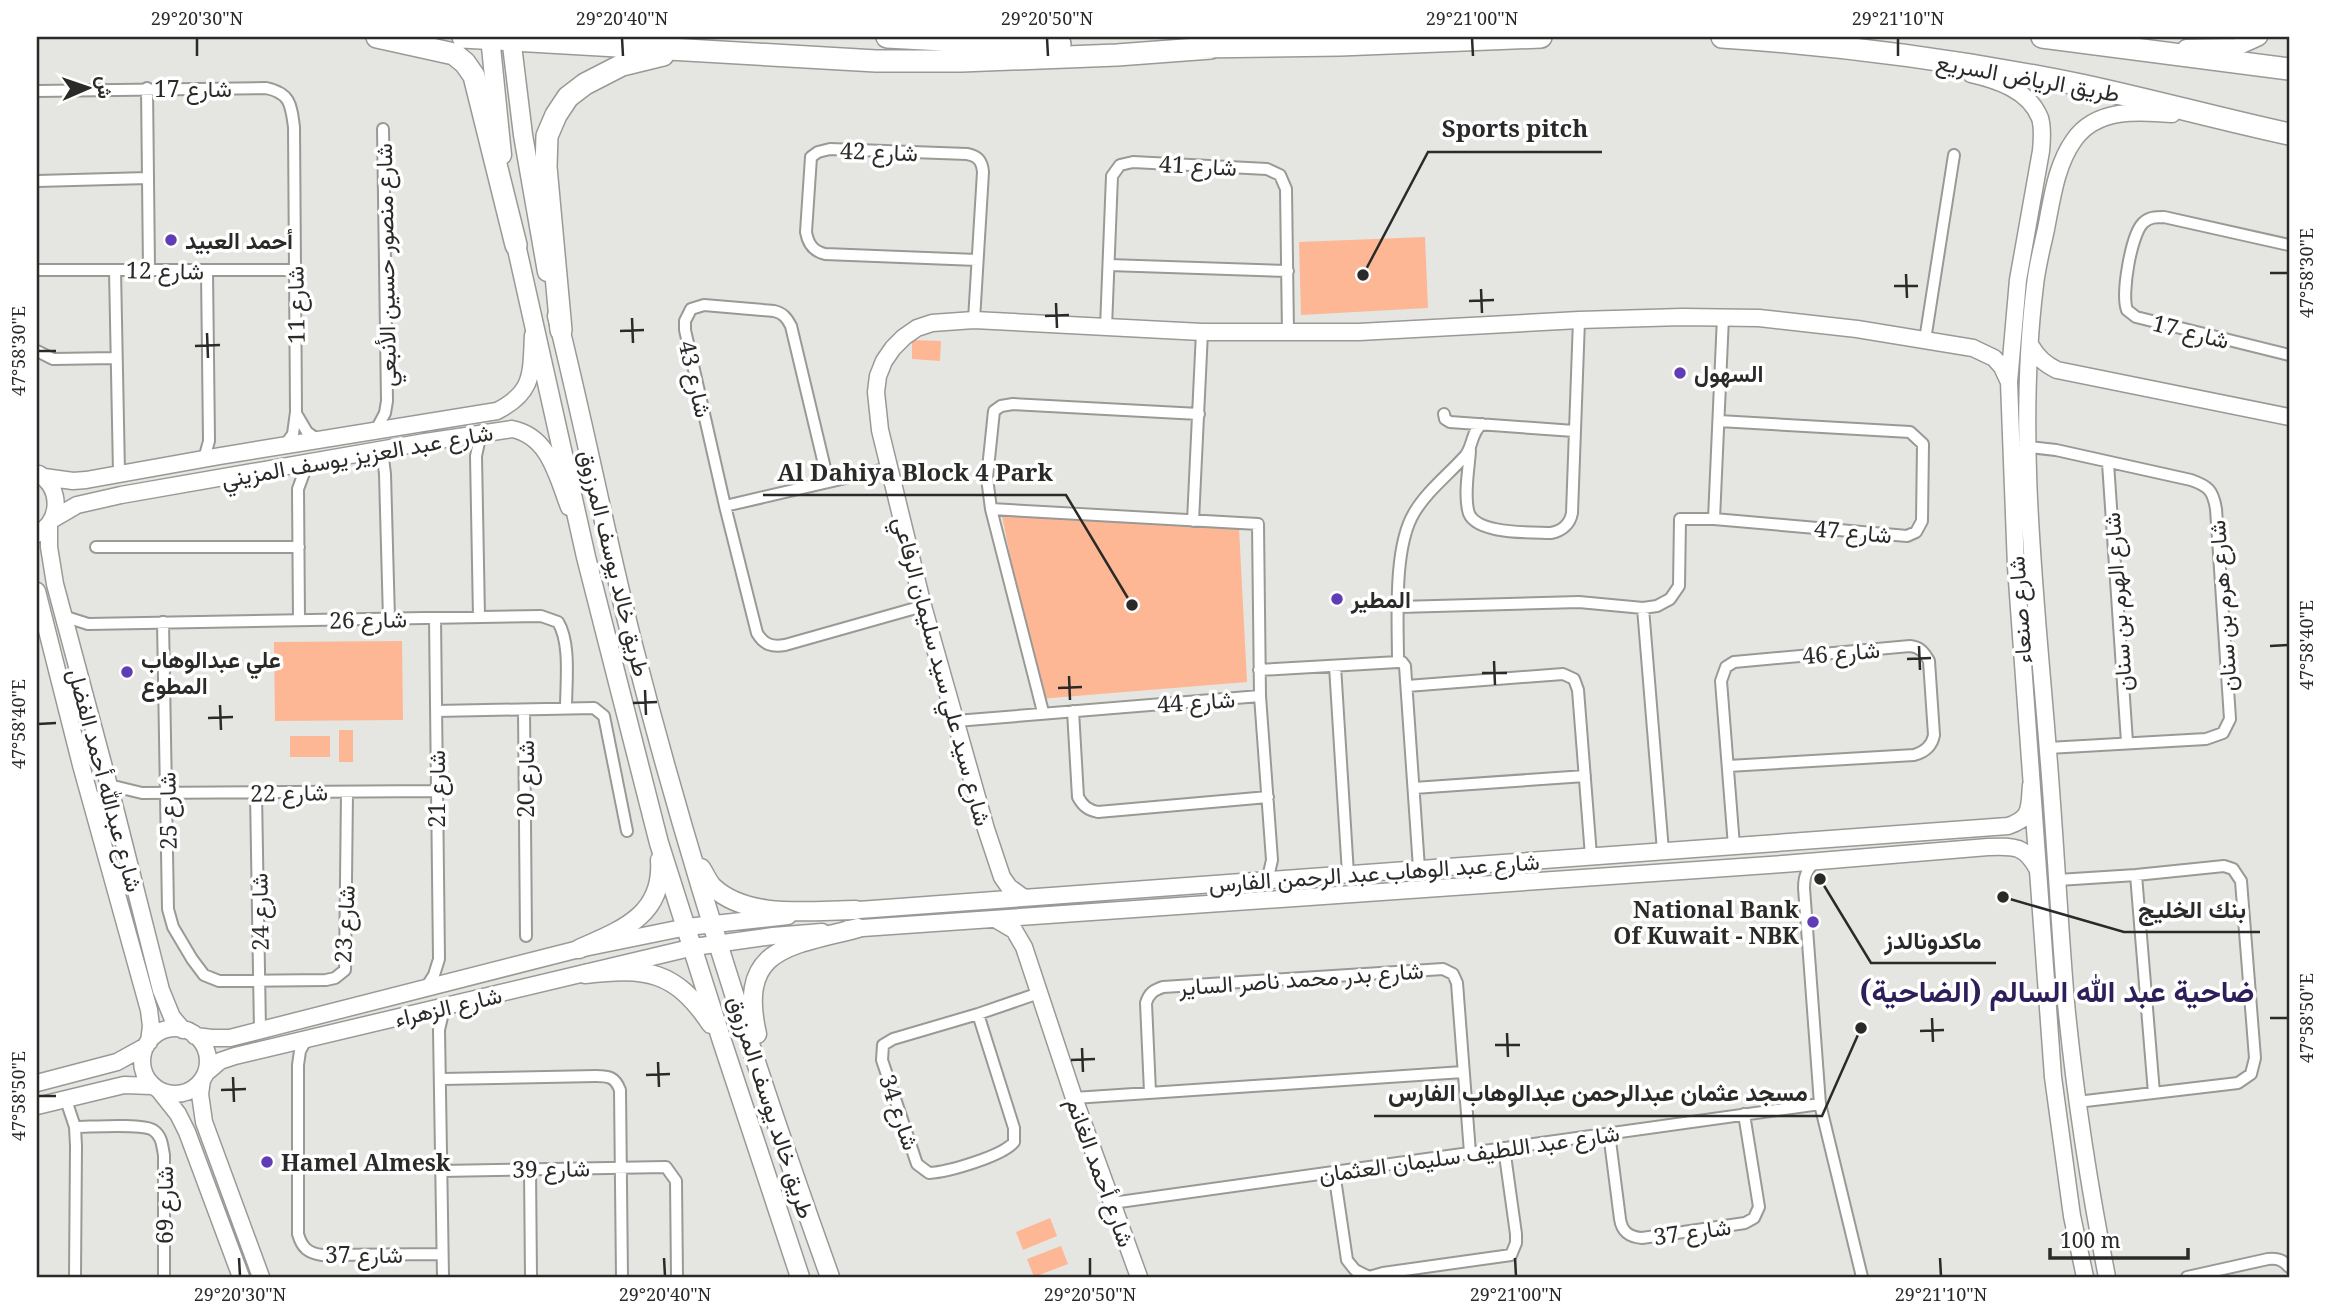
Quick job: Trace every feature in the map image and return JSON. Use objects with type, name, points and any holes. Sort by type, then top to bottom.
[{"type":"highway","points":[[377,37],[454,54],[474,76],[516,245]]},
{"type":"highway","points":[[463,37],[560,39],[876,61],[961,61],[1211,48],[1541,37]]},
{"type":"highway","points":[[887,37],[1000,43],[1211,48]]},
{"type":"highway","name":"طريق الرياض السريع","points":[[1722,37],[1883,52],[1996,69],[2148,100],[2289,134]]},
{"type":"highway","name":"طريق الرياض السريع","points":[[2042,37],[2289,69]]},
{"type":"highway","points":[[561,330],[546,167],[547,135],[556,115],[568,97],[585,84],[622,65],[689,48]]},
{"type":"main road","name":"طريق خالد يوسف المرزوق","points":[[501,38],[503,167],[533,326],[586,557],[659,843],[798,1273]]},
{"type":"main road","name":"طريق خالد يوسف المرزوق","points":[[501,38],[523,135],[549,282],[633,643],[688,845],[718,943],[784,1150],[830,1277]]},
{"type":"main road","points":[[579,949],[611,935],[639,918],[652,905],[661,874],[659,843]]},
{"type":"main road","points":[[688,845],[712,886],[735,902],[758,909],[856,910]]},
{"type":"main road","points":[[784,1150],[754,1019],[752,988],[760,969],[772,957],[790,946],[858,928]]},
{"type":"main road","points":[[585,974],[620,970],[648,972],[677,986],[700,1008],[722,1041]]},
{"type":"street","points":[[2137,50],[2237,47],[2259,37]]},
{"type":"street","name":"شارع صنعاء","points":[[1883,52],[2007,85],[2021,95],[2040,118],[2041,152],[2018,280],[2009,382],[2016,567],[2053,1077],[2072,1216],[2085,1277]]},
{"type":"street","points":[[146,88],[149,269]]},
{"type":"street","name":"شارع 17","points":[[37,91],[266,88]]},
{"type":"street","name":"شارع 11","points":[[266,88],[283,93],[292,109],[294,127],[296,412],[293,434],[285,445]]},
{"type":"street","name":"شارع صنعاء","points":[[2107,1277],[2077,1102],[2066,1006],[2038,623],[2029,447],[2029,385],[2035,284],[2064,156],[2076,136],[2095,122],[2133,111],[2227,120]]},
{"type":"street","name":"شارع منصور حسين الأنبعي","points":[[376,430],[385,413],[387,401],[383,130]]},
{"type":"street","name":"شارع 42","points":[[974,320],[983,172],[977,157],[967,154],[830,149],[818,152],[811,158],[806,232],[807,240],[814,250],[825,254],[977,260]]},
{"type":"street","points":[[1925,340],[1954,155]]},
{"type":"street","name":"شارع 41","points":[[1105,327],[1112,176],[1119,165],[1133,162],[1275,171],[1280,175],[1286,189],[1288,333]]},
{"type":"street","points":[[37,181],[148,178]]},
{"type":"street","points":[[2033,195],[2045,193],[2053,196]]},
{"type":"street","name":"شارع 17","points":[[2289,245],[2164,217],[2147,219],[2136,235],[2124,294],[2127,310],[2136,317],[2289,355]]},
{"type":"street","points":[[1109,265],[1288,271]]},
{"type":"street","name":"شارع 12","points":[[37,270],[294,270]]},
{"type":"street","points":[[115,270],[119,473]]},
{"type":"street","points":[[207,271],[209,441],[212,457]]},
{"type":"street","name":"شارع 43","points":[[828,481],[791,326],[787,320],[779,312],[696,306],[686,314],[685,330],[725,506],[761,640],[768,645],[785,645],[923,606]]},
{"type":"street","points":[[1399,607],[1579,602],[1643,608],[1657,606],[1670,599],[1679,586],[1680,519],[1714,519],[1723,317]]},
{"type":"street","name":"شارع سيد علي سيد سليمان الرفاعي","points":[[1024,898],[1009,887],[1000,871],[923,606],[880,430],[876,392],[878,376],[892,348],[917,328],[932,323],[974,320],[1202,332],[1288,333],[1359,332],[1579,320],[1759,318],[1857,328],[1973,348],[1994,358],[2009,382]]},
{"type":"street","points":[[1482,424],[1475,431],[1470,450],[1467,502],[1470,517],[1488,528],[1552,533],[1563,528],[1571,518],[1579,320]]},
{"type":"street","name":"شارع عبد العزيز يوسف المزيني","points":[[39,473],[73,481],[497,411],[513,403],[527,387],[533,326]]},
{"type":"street","points":[[1973,348],[1993,344],[2012,331]]},
{"type":"street","points":[[1193,521],[1202,332]]},
{"type":"street","points":[[2031,346],[2046,365],[2057,370],[2289,417]]},
{"type":"street","points":[[37,351],[53,359],[116,358]]},
{"type":"street","points":[[2029,385],[2036,376],[2057,370]]},
{"type":"street","name":"شارع منصور حسين الأنبعي","points":[[387,401],[392,412],[415,424]]},
{"type":"street","points":[[1043,712],[990,509],[987,478],[992,418],[997,407],[1013,404],[1199,414]]},
{"type":"street","points":[[296,412],[307,432],[322,439],[330,439],[336,446],[333,457]]},
{"type":"street","points":[[1444,414],[1447,421],[1574,431]]},
{"type":"street","name":"شارع 47","points":[[1714,519],[1907,536],[1916,532],[1922,521],[1923,444],[1910,432],[1719,421]]},
{"type":"street","points":[[415,424],[429,426],[432,433],[425,442]]},
{"type":"street","name":"شارع عبد العزيز يوسف المزيني","points":[[46,526],[67,509],[89,502],[333,457],[512,429],[525,432],[548,454],[586,557]]},
{"type":"street","points":[[353,434],[349,445],[357,454]]},
{"type":"street","points":[[473,435],[479,617]]},
{"type":"street","name":"شارع هرم بن سنان","points":[[2029,447],[2056,450],[2209,488],[2214,495],[2216,509],[2230,719],[2222,733],[2206,739],[2048,748]]},
{"type":"street","points":[[382,450],[389,619]]},
{"type":"street","points":[[1398,662],[1405,533],[1422,502],[1470,450]]},
{"type":"street","points":[[299,620],[298,489],[305,470],[312,461]]},
{"type":"street","name":"شارع الهرم بن سنان","points":[[2108,463],[2127,742]]},
{"type":"street","points":[[280,467],[293,479],[298,489]]},
{"type":"street","points":[[725,506],[889,468]]},
{"type":"street","name":"شارع عبدالله أحمد الفضل","points":[[39,473],[51,485],[56,496],[56,508],[46,526],[44,562],[71,643],[139,906],[153,993],[147,1044]]},
{"type":"street","points":[[990,509],[1258,524],[1260,696]]},
{"type":"street","points":[[96,547],[299,547]]},
{"type":"street","name":"شارع عبدالله أحمد الفضل","points":[[37,591],[122,913],[153,993],[189,1033]]},
{"type":"street","points":[[1643,608],[1663,851],[1658,862],[1661,870],[1665,872]]},
{"type":"street","name":"شارع 26","points":[[63,616],[88,624],[541,616],[558,622],[566,640],[566,708]]},
{"type":"street","name":"شارع 21","points":[[425,989],[434,975],[439,959],[435,618]]},
{"type":"street","name":"شارع 25","points":[[163,622],[168,909],[173,928],[192,959],[204,975],[219,981]]},
{"type":"street","points":[[2020,625],[2029,630],[2038,623]]},
{"type":"street","points":[[71,643],[76,634],[88,624]]},
{"type":"street","points":[[2022,653],[2025,646],[2029,645],[2037,646],[2040,650]]},
{"type":"street","name":"شارع 46","points":[[1728,766],[1914,755],[1926,750],[1934,735],[1928,661],[1925,654],[1910,646],[1729,663],[1721,681],[1734,846]]},
{"type":"street","points":[[1259,670],[1402,662],[1405,666],[1407,686],[1419,868]]},
{"type":"street","points":[[1335,666],[1349,874],[1342,882],[1350,895]]},
{"type":"street","points":[[1407,686],[1563,674],[1570,677],[1577,684],[1578,690],[1591,856]]},
{"type":"street","name":"شارع 44","points":[[956,721],[1260,696],[1272,860]]},
{"type":"street","points":[[524,710],[594,708],[604,716],[627,831]]},
{"type":"street","name":"شارع 20","points":[[436,711],[524,710],[526,936]]},
{"type":"street","points":[[1073,711],[1079,797],[1091,810],[1098,812],[1268,797]]},
{"type":"street","points":[[1414,788],[1585,776]]},
{"type":"street","name":"شارع 22","points":[[109,785],[142,793],[436,791]]},
{"type":"street","name":"شارع عبد الوهاب عبد الرحمن الفارس","points":[[687,926],[856,910],[1989,828],[2019,823],[2026,817],[2031,785]]},
{"type":"street","name":"شارع 23","points":[[219,981],[326,980],[335,978],[345,970],[347,792]]},
{"type":"street","points":[[116,812],[132,797],[142,793]]},
{"type":"street","name":"شارع 24","points":[[256,793],[260,1031]]},
{"type":"street","points":[[1988,847],[1996,843],[1997,838],[1989,828]]},
{"type":"street","name":"شارع عبد الوهاب عبد الرحمن الفارس","points":[[694,947],[858,928],[1324,897],[1988,847],[2021,849],[2028,853],[2038,870]]},
{"type":"street","points":[[1641,852],[1650,862],[1648,871],[1644,874]]},
{"type":"street","points":[[1272,860],[1278,871],[1288,879]]},
{"type":"street","points":[[1258,881],[1269,873],[1272,860]]},
{"type":"street","points":[[1816,861],[1804,878],[1804,888],[1821,1104],[1863,1277]]},
{"type":"street","points":[[1783,864],[1799,878],[1804,888]]},
{"type":"street","points":[[2058,880],[2228,867],[2233,869],[2241,881],[2255,1058],[2254,1067],[2246,1079],[2238,1083],[2077,1102]]},
{"type":"street","points":[[981,902],[1000,871]]},
{"type":"street","points":[[2136,875],[2154,1093]]},
{"type":"street","points":[[1320,877],[1325,877],[1330,883],[1330,892],[1324,897]]},
{"type":"street","points":[[114,885],[125,886],[132,878]]},
{"type":"street","points":[[122,913],[131,904],[139,906]]},
{"type":"street","points":[[930,905],[926,912],[931,923]]},
{"type":"street","points":[[910,907],[915,918],[911,925]]},
{"type":"street","points":[[1024,947],[1031,925],[1039,916]]},
{"type":"street","name":"شارع أحمد الغانم","points":[[996,919],[1014,930],[1024,947],[1074,1098],[1139,1277]]},
{"type":"street","name":"شارع الزهراء","points":[[189,1033],[212,1038],[230,1038],[579,949],[687,926]]},
{"type":"street","name":"شارع الزهراء","points":[[204,1076],[220,1061],[694,947]]},
{"type":"street","points":[[439,959],[449,973],[465,978]]},
{"type":"street","name":"شارع بدر محمد ناصر الساير","points":[[1150,1092],[1146,1003],[1150,994],[1163,987],[1450,971],[1457,983],[1470,1153]]},
{"type":"street","points":[[2045,975],[2055,983],[2064,975]]},
{"type":"street","name":"شارع 34","points":[[978,1014],[1014,1128],[1014,1142],[1004,1151],[929,1173],[917,1164],[882,1060],[883,1045],[893,1039],[1039,993]]},
{"type":"street","points":[[2047,1009],[2055,1001],[2066,1006]]},
{"type":"street","points":[[362,1005],[358,1017],[367,1024]]},
{"type":"street","points":[[443,1277],[439,1030],[448,1005]]},
{"type":"street","points":[[334,1012],[344,1019],[340,1032]]},
{"type":"street","points":[[420,1012],[431,1019],[439,1030]]},
{"type":"street","points":[[37,1083],[117,1062],[147,1044],[162,1031],[189,1033],[205,1048],[207,1056],[200,1094],[204,1122],[261,1277]]},
{"type":"street","name":"شارع 37","points":[[306,1040],[300,1051],[298,1065],[298,1234],[301,1243],[312,1253],[322,1255],[442,1254]]},
{"type":"street","points":[[147,1044],[143,1053],[143,1069],[155,1088],[178,1114],[187,1132],[241,1277]]},
{"type":"street","points":[[279,1046],[291,1054],[298,1065]]},
{"type":"street","points":[[1074,1098],[1462,1072]]},
{"type":"street","points":[[37,1107],[124,1085],[155,1088],[178,1094],[188,1092],[204,1076]]},
{"type":"street","points":[[440,1079],[609,1076],[617,1084],[620,1090],[622,1277]]},
{"type":"street","points":[[66,1100],[75,1127],[76,1146],[75,1277]]},
{"type":"street","name":"شارع عبد اللطيف سليمان العثمان","points":[[1112,1203],[1821,1104]]},
{"type":"street","name":"شارع 37","points":[[1609,1133],[1620,1219],[1624,1231],[1642,1238],[1745,1223],[1754,1218],[1758,1199],[1744,1114]]},
{"type":"street","points":[[187,1132],[191,1118],[201,1118],[204,1122]]},
{"type":"street","name":"شارع 69","points":[[75,1127],[141,1126],[154,1131],[162,1140],[164,1277]]},
{"type":"street","points":[[1334,1172],[1347,1259],[1355,1270],[1369,1277],[1511,1255],[1516,1234],[1504,1148]]},
{"type":"street","name":"شارع 39","points":[[441,1171],[661,1166],[670,1170],[676,1181],[677,1277]]},
{"type":"street","points":[[530,1169],[531,1277]]},
{"type":"street","points":[[214,1205],[221,1210],[226,1209],[230,1207],[232,1198]]},
{"type":"street","points":[[224,1233],[229,1221],[242,1224]]},
{"type":"street","points":[[2187,1277],[2277,1258],[2289,1267]]},
{"type":"shaded area","points":[[1425,237],[1428,308],[1301,315],[1299,242]]},
{"type":"shaded area","points":[[912,340],[941,341],[940,361],[912,359]]},
{"type":"shaded area","points":[[1002,516],[1239,528],[1247,682],[1039,699]]},
{"type":"shaded area","points":[[402,641],[403,720],[275,721],[274,642]]},
{"type":"shaded area","points":[[339,730],[353,730],[353,762],[339,762]]},
{"type":"shaded area","points":[[290,736],[330,736],[330,757],[290,757]]},
{"type":"shaded area","points":[[1050,1218],[1057,1236],[1023,1250],[1016,1232]]},
{"type":"shaded area","points":[[1061,1246],[1068,1264],[1034,1277],[1027,1259]]},
{"type":"place","name":"أحمد العبيد","points":[[171,240]]},
{"type":"place","name":"Sports pitch","points":[[1363,275]]},
{"type":"place","name":"السهول","points":[[1680,373]]},
{"type":"place","name":"المطير","points":[[1337,599]]},
{"type":"place","name":"Al Dahiya Block 4 Park","points":[[1132,605]]},
{"type":"place","name":"علي عبدالوهاب المطوع","points":[[127,672]]},
{"type":"place","name":"ماكدونالدز","points":[[1820,879]]},
{"type":"place","name":"بنك الخليج","points":[[2003,897]]},
{"type":"place","name":"National Bank Of Kuwait - NBK","points":[[1813,922]]},
{"type":"place","name":"مسجد عثمان عبدالرحمن عبدالوهاب الفارس","points":[[1861,1028]]},
{"type":"place","name":"Hamel Almesk","points":[[267,1162]]},
{"type":"district","name":"ضاحية عبد الله السالم (الضاحية)","points":[[2057,990]]}]
